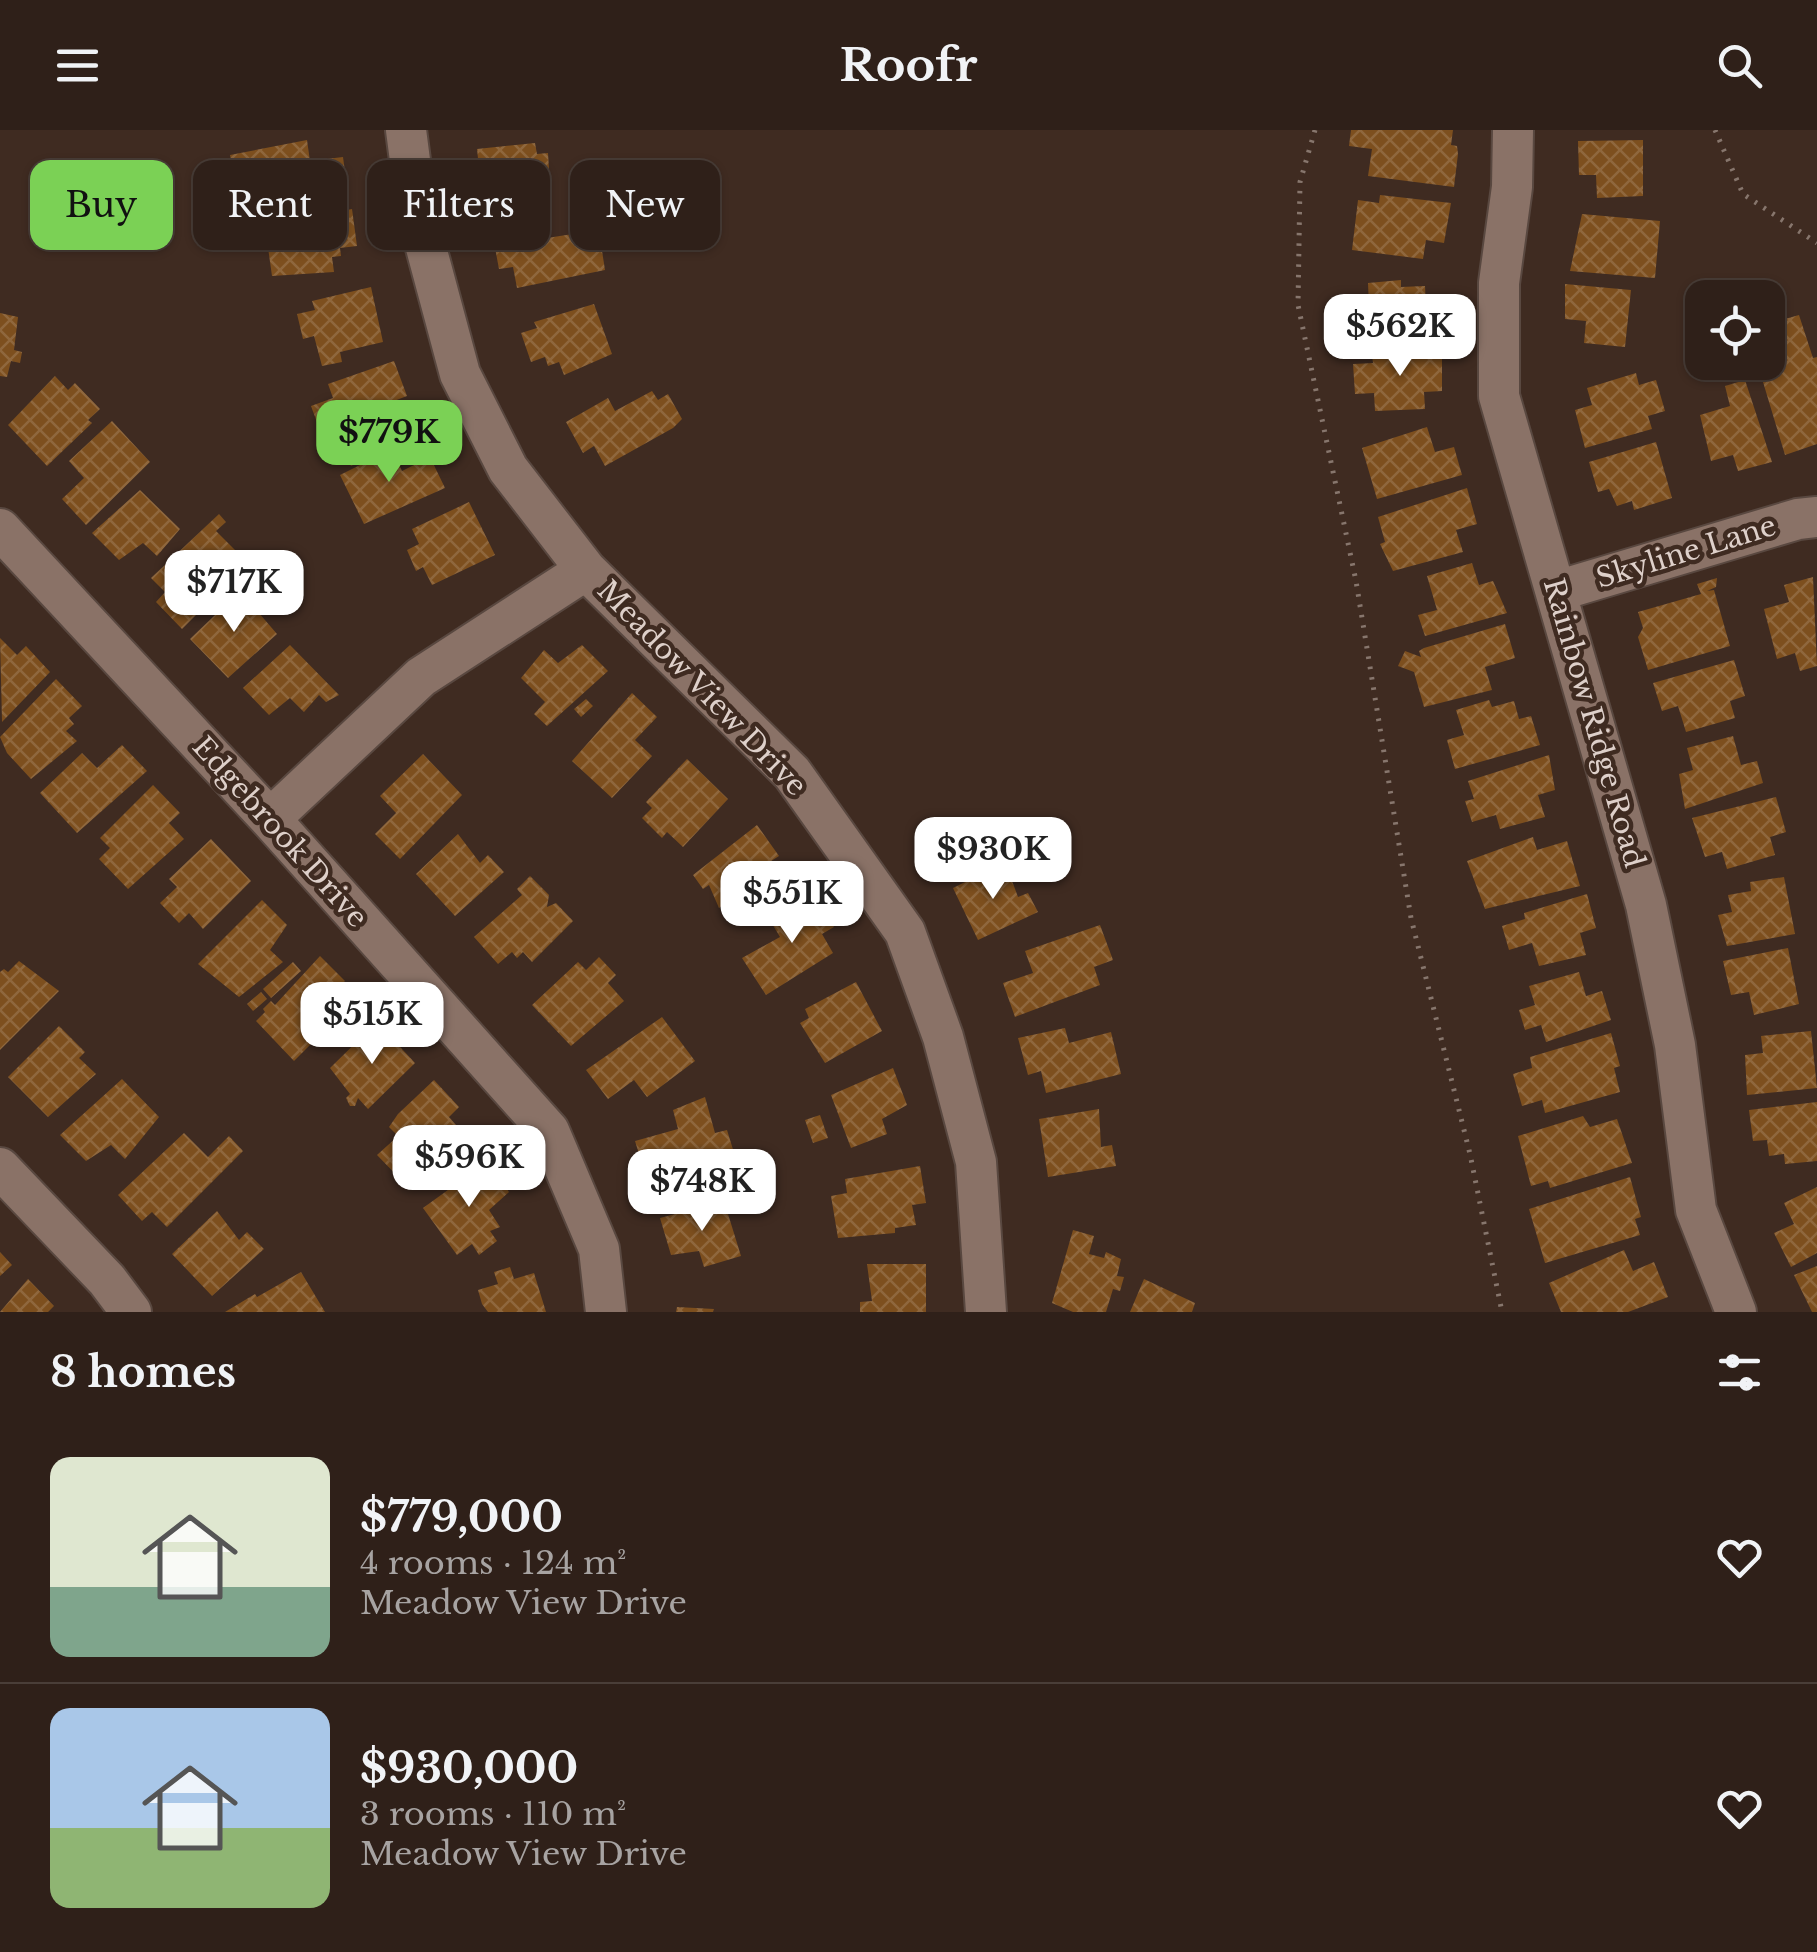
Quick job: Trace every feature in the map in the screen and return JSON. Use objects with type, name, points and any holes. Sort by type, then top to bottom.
[{"type":"street","name":"Meadow View Drive","points":[[406,130],[417,214],[460,374],[508,469],[586,570],[792,773],[905,932],[943,1036],[976,1162],[986,1312]]},
{"type":"street","name":"Rainbow Ridge Road","points":[[1513,130],[1512,187],[1500,282],[1499,396],[1646,905],[1675,1045],[1696,1210],[1736,1312]]},
{"type":"street","name":"Skyline Lane","points":[[1557,592],[1798,519],[1817,517]]},
{"type":"street","name":"Edgebrook Drive","points":[[0,529],[270,819],[550,1131],[599,1249],[606,1312]]},
{"type":"street","points":[[270,819],[421,676],[586,570]]},
{"type":"street","points":[[0,1168],[132,1312]]},
{"type":"path","points":[[1315,130],[1300,182],[1298,306],[1356,580],[1411,918],[1470,1154],[1502,1312]]},
{"type":"path","points":[[1715,130],[1743,194],[1817,243]]},
{"type":"building","points":[[1351,130],[1453,130],[1451,145],[1457,146],[1458,154],[1454,187],[1368,176],[1372,149],[1349,146]]},
{"type":"building","points":[[307,140],[310,160],[231,160],[230,155]]},
{"type":"building","points":[[1643,140],[1643,196],[1597,198],[1596,175],[1579,175],[1578,141]]},
{"type":"building","points":[[535,143],[537,154],[548,153],[548,160],[478,160],[477,149]]},
{"type":"building","points":[[1380,195],[1451,203],[1444,243],[1426,240],[1423,259],[1352,250],[1358,200],[1379,203]]},
{"type":"building","points":[[352,209],[357,246],[347,247],[347,210]]},
{"type":"building","points":[[1582,214],[1660,221],[1655,278],[1570,271]]},
{"type":"building","points":[[570,234],[570,250],[602,250],[605,270],[517,288],[513,267],[499,269],[495,250],[550,250],[550,238]]},
{"type":"building","points":[[268,250],[340,250],[341,256],[332,257],[334,272],[272,276]]},
{"type":"building","points":[[1401,280],[1401,287],[1425,286],[1426,305],[1439,304],[1440,335],[1352,338],[1351,308],[1369,307],[1368,283]]},
{"type":"building","points":[[1565,284],[1631,290],[1625,347],[1584,343],[1586,321],[1565,319]]},
{"type":"building","points":[[371,287],[383,342],[340,352],[342,362],[322,366],[314,336],[303,339],[297,314],[315,310],[312,301]]},
{"type":"building","points":[[594,304],[612,354],[564,375],[559,362],[548,366],[545,357],[531,362],[521,333],[537,328],[534,322]]},
{"type":"building","points":[[0,313],[18,317],[14,350],[22,352],[20,363],[11,361],[7,377],[0,376]]},
{"type":"building","points":[[1799,315],[1813,358],[1817,357],[1817,444],[1785,455],[1762,380],[1785,380],[1785,319]]},
{"type":"building","points":[[1442,351],[1442,391],[1424,392],[1425,409],[1375,411],[1374,393],[1355,394],[1353,364],[1373,363],[1372,354]]},
{"type":"building","points":[[394,361],[407,396],[394,401],[400,421],[326,447],[311,406],[333,398],[328,384]]},
{"type":"building","points":[[1636,373],[1639,385],[1656,380],[1665,411],[1648,416],[1652,429],[1585,448],[1575,410],[1592,405],[1587,388]]},
{"type":"building","points":[[55,376],[68,390],[75,383],[100,409],[88,420],[92,423],[47,466],[8,425]]},
{"type":"building","points":[[1745,380],[1772,462],[1738,471],[1733,455],[1711,461],[1700,415],[1730,406],[1725,386]]},
{"type":"building","points":[[652,391],[658,400],[668,394],[682,419],[673,428],[605,466],[594,446],[583,453],[566,422],[608,398],[615,411]]},
{"type":"building","points":[[112,421],[150,462],[86,525],[62,499],[84,478],[69,461]]},
{"type":"building","points":[[1427,427],[1435,452],[1454,447],[1462,475],[1377,499],[1362,448]]},
{"type":"building","points":[[1656,442],[1672,498],[1634,510],[1632,501],[1617,506],[1609,489],[1598,492],[1589,462]]},
{"type":"building","points":[[360,444],[367,458],[351,466],[344,451]]},
{"type":"building","points":[[392,449],[402,471],[430,457],[445,488],[364,524],[340,475]]},
{"type":"building","points":[[1467,488],[1477,524],[1456,530],[1463,552],[1393,571],[1380,544],[1385,542],[1378,517]]},
{"type":"building","points":[[140,490],[180,529],[157,556],[143,543],[119,560],[92,533]]},
{"type":"building","points":[[469,502],[495,555],[432,585],[423,567],[416,571],[407,550],[419,544],[412,529]]},
{"type":"building","points":[[219,514],[226,522],[216,531],[238,553],[206,582],[217,594],[182,629],[156,602],[165,592],[151,578]]},
{"type":"building","points":[[1472,563],[1479,585],[1493,581],[1507,613],[1425,636],[1418,615],[1437,610],[1427,576]]},
{"type":"building","points":[[1813,577],[1817,666],[1800,671],[1795,653],[1777,659],[1764,609],[1789,602],[1784,585]]},
{"type":"building","points":[[1717,578],[1716,587],[1707,591],[1714,590],[1730,646],[1648,670],[1638,637],[1643,628],[1638,612],[1701,594],[1697,584]]},
{"type":"building","points":[[240,591],[277,634],[228,678],[190,639]]},
{"type":"building","points":[[1505,624],[1515,658],[1485,667],[1492,690],[1424,707],[1414,672],[1398,666],[1405,651],[1421,657],[1419,651],[1424,648]]},
{"type":"building","points":[[0,638],[17,655],[26,646],[50,672],[2,722]]},
{"type":"building","points":[[290,645],[339,695],[326,702],[319,695],[304,712],[290,698],[269,715],[243,688]]},
{"type":"building","points":[[582,645],[608,671],[547,726],[534,714],[545,702],[521,678],[544,650],[558,663]]},
{"type":"building","points":[[1734,660],[1745,696],[1730,701],[1735,718],[1686,732],[1678,706],[1662,711],[1653,683]]},
{"type":"building","points":[[56,679],[82,706],[69,718],[74,724],[66,731],[77,741],[31,779],[7,753],[0,737]]},
{"type":"building","points":[[632,693],[657,717],[635,740],[652,756],[612,798],[572,761]]},
{"type":"building","points":[[586,699],[593,706],[581,717],[574,709]]},
{"type":"building","points":[[1489,700],[1492,707],[1514,701],[1519,719],[1531,716],[1540,745],[1455,769],[1447,740],[1464,735],[1456,710]]},
{"type":"building","points":[[1733,736],[1741,765],[1757,761],[1763,783],[1685,809],[1679,774],[1693,770],[1687,748]]},
{"type":"building","points":[[122,745],[147,771],[77,833],[40,793],[82,753],[97,768]]},
{"type":"building","points":[[423,754],[462,795],[400,859],[375,834],[396,813],[380,796]]},
{"type":"building","points":[[1549,755],[1555,790],[1538,795],[1545,817],[1500,829],[1496,815],[1472,822],[1465,801],[1474,799],[1468,781]]},
{"type":"building","points":[[687,759],[728,799],[683,847],[667,832],[662,838],[642,818],[652,808],[646,802]]},
{"type":"building","points":[[153,785],[180,813],[169,823],[184,839],[128,889],[99,859],[110,848],[100,838]]},
{"type":"building","points":[[1776,797],[1786,832],[1770,837],[1775,855],[1727,869],[1722,852],[1705,857],[1692,818]]},
{"type":"building","points":[[757,825],[779,856],[765,865],[770,873],[762,878],[769,889],[736,912],[729,901],[719,908],[709,885],[703,889],[693,875]]},
{"type":"building","points":[[458,834],[480,863],[488,855],[504,872],[455,916],[416,874]]},
{"type":"building","points":[[1533,837],[1537,850],[1567,841],[1580,886],[1485,909],[1467,861]]},
{"type":"building","points":[[211,839],[251,881],[203,929],[189,913],[179,923],[160,903],[177,887],[169,879]]},
{"type":"building","points":[[1005,862],[1018,897],[1028,893],[1038,912],[978,940],[953,888]]},
{"type":"building","points":[[530,876],[549,895],[547,907],[556,903],[573,921],[532,962],[523,952],[517,958],[512,952],[498,964],[474,937],[522,895],[517,889]]},
{"type":"building","points":[[1784,877],[1795,934],[1727,946],[1718,915],[1732,912],[1728,895],[1751,891],[1750,882]]},
{"type":"building","points":[[1587,894],[1596,928],[1580,933],[1586,955],[1539,966],[1532,943],[1509,950],[1502,926],[1525,919],[1524,913]]},
{"type":"building","points":[[814,895],[834,927],[822,934],[833,953],[766,995],[742,958],[780,937],[771,922]]},
{"type":"building","points":[[262,900],[287,925],[270,950],[283,962],[239,997],[198,964]]},
{"type":"building","points":[[1100,925],[1113,960],[1094,967],[1100,985],[1015,1017],[1003,983],[1033,973],[1025,951]]},
{"type":"building","points":[[1788,948],[1799,1004],[1754,1015],[1749,992],[1731,995],[1723,961]]},
{"type":"building","points":[[320,956],[345,981],[322,1004],[336,1019],[294,1061],[256,1021],[265,1012],[263,1009],[271,1001],[275,1005]]},
{"type":"building","points":[[599,957],[616,975],[608,983],[624,1001],[571,1046],[532,1005],[578,962],[586,970]]},
{"type":"building","points":[[19,961],[59,991],[0,1050],[0,972],[8,972]]},
{"type":"building","points":[[293,962],[301,971],[271,998],[263,989]]},
{"type":"building","points":[[1579,972],[1586,996],[1602,991],[1611,1020],[1546,1042],[1541,1025],[1525,1030],[1519,1010],[1535,1005],[1529,986]]},
{"type":"building","points":[[856,982],[882,1031],[825,1063],[800,1023],[809,1018],[805,1009]]},
{"type":"building","points":[[261,992],[267,999],[253,1011],[247,1004]]},
{"type":"building","points":[[662,1017],[695,1061],[647,1097],[634,1080],[608,1099],[586,1070]]},
{"type":"building","points":[[377,1022],[415,1063],[368,1109],[358,1098],[355,1106],[350,1106],[346,1098],[350,1094],[330,1068]]},
{"type":"building","points":[[59,1026],[85,1052],[79,1058],[96,1074],[48,1117],[8,1077]]},
{"type":"building","points":[[1065,1028],[1069,1043],[1111,1032],[1121,1074],[1046,1093],[1041,1071],[1028,1075],[1018,1038]]},
{"type":"building","points":[[1811,1031],[1817,1088],[1747,1095],[1745,1055],[1763,1053],[1761,1036]]},
{"type":"building","points":[[1611,1033],[1620,1066],[1614,1068],[1620,1092],[1545,1113],[1542,1100],[1522,1106],[1513,1074],[1532,1068],[1530,1057]]},
{"type":"building","points":[[893,1068],[907,1105],[882,1119],[887,1134],[851,1148],[831,1095]]},
{"type":"building","points":[[122,1079],[159,1117],[125,1159],[111,1145],[86,1161],[60,1135]]},
{"type":"building","points":[[434,1080],[459,1107],[449,1117],[463,1133],[407,1186],[377,1155],[398,1136],[389,1127],[398,1114]]},
{"type":"building","points":[[705,1097],[715,1133],[727,1130],[735,1156],[746,1152],[750,1165],[665,1193],[659,1173],[646,1177],[635,1141],[678,1129],[673,1110]]},
{"type":"building","points":[[1817,1102],[1817,1161],[1785,1164],[1784,1154],[1769,1156],[1767,1140],[1753,1141],[1749,1110]]},
{"type":"building","points":[[1099,1109],[1101,1147],[1112,1145],[1116,1166],[1048,1177],[1039,1119]]},
{"type":"building","points":[[820,1115],[828,1138],[813,1143],[805,1120]]},
{"type":"building","points":[[1583,1116],[1590,1127],[1617,1119],[1632,1163],[1550,1188],[1548,1181],[1531,1186],[1518,1136]]},
{"type":"building","points":[[184,1133],[208,1157],[229,1136],[243,1151],[167,1227],[152,1212],[142,1221],[118,1195]]},
{"type":"building","points":[[488,1161],[509,1192],[489,1210],[500,1227],[490,1231],[497,1241],[479,1255],[472,1244],[457,1255],[423,1208]]},
{"type":"building","points":[[920,1166],[926,1203],[912,1205],[916,1225],[895,1228],[895,1233],[838,1238],[831,1196],[847,1193],[845,1179]]},
{"type":"building","points":[[1630,1177],[1641,1217],[1635,1219],[1640,1235],[1545,1263],[1529,1209]]},
{"type":"building","points":[[1817,1187],[1817,1253],[1791,1267],[1774,1233],[1794,1224],[1784,1203]]},
{"type":"building","points":[[724,1201],[741,1256],[704,1267],[699,1251],[671,1255],[660,1218]]},
{"type":"building","points":[[217,1211],[239,1240],[247,1232],[264,1249],[212,1296],[172,1254]]},
{"type":"building","points":[[1073,1230],[1094,1236],[1089,1254],[1104,1258],[1106,1252],[1121,1259],[1117,1276],[1124,1277],[1120,1291],[1113,1289],[1106,1312],[1073,1312],[1052,1303]]},
{"type":"building","points":[[1624,1250],[1633,1271],[1654,1262],[1668,1297],[1628,1312],[1561,1312],[1549,1283]]},
{"type":"building","points":[[0,1252],[12,1265],[0,1276]]},
{"type":"building","points":[[867,1264],[926,1264],[926,1312],[860,1312],[860,1302],[872,1301]]},
{"type":"building","points":[[1817,1266],[1817,1312],[1812,1312],[1794,1275]]},
{"type":"building","points":[[510,1267],[514,1279],[534,1273],[546,1312],[488,1312],[478,1290],[498,1284],[494,1272]]},
{"type":"building","points":[[301,1272],[325,1312],[225,1312],[255,1294],[257,1297]]},
{"type":"building","points":[[28,1279],[54,1306],[48,1312],[0,1312]]},
{"type":"building","points":[[1144,1279],[1195,1303],[1192,1312],[1130,1312]]},
{"type":"building","points":[[677,1307],[714,1309],[676,1312]]}]
